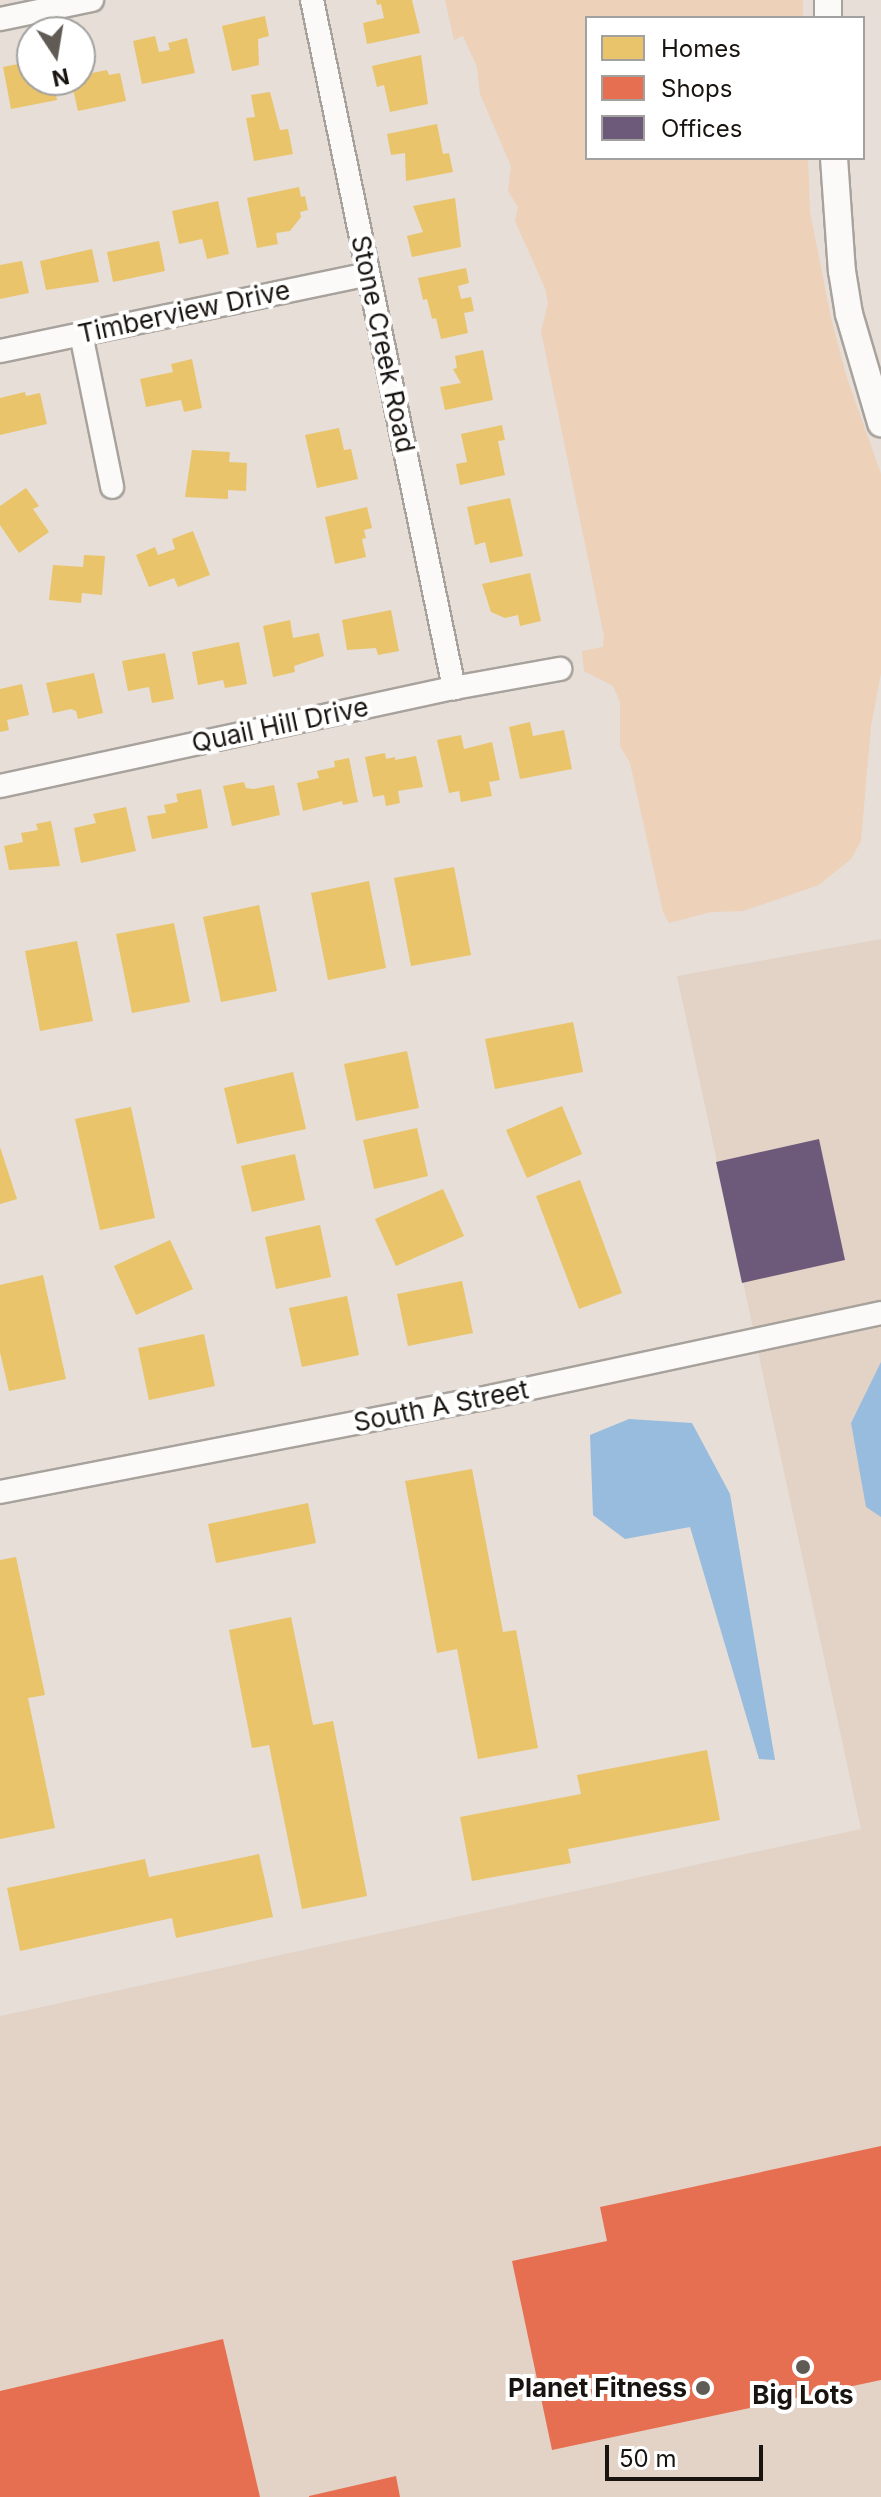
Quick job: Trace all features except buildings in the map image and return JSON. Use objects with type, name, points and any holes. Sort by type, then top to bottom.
[{"type":"street","points":[[0,19],[92,0]]},
{"type":"street","name":"Stone Creek Road","points":[[312,0],[454,688]]},
{"type":"street","points":[[834,160],[847,299],[863,368],[881,423]]},
{"type":"street","name":"Timberview Drive","points":[[0,351],[368,274]]},
{"type":"street","points":[[81,334],[112,487]]},
{"type":"street","name":"Quail Hill Drive","points":[[0,786],[454,688],[560,669]]},
{"type":"street","name":"South A Street","points":[[0,1492],[480,1399],[881,1313]]},
{"type":"shaded area","points":[[445,0],[803,0],[803,16],[585,16],[585,160],[808,160],[810,212],[831,318],[847,378],[881,474],[881,673],[871,726],[861,841],[851,859],[819,885],[743,911],[711,912],[669,923],[663,912],[630,763],[620,746],[620,702],[613,686],[584,671],[582,651],[603,647],[604,636],[541,331],[548,304],[545,288],[515,221],[518,207],[508,191],[511,166],[480,94],[477,67],[463,36],[454,40]]},
{"type":"shaded area","points":[[881,939],[881,2497],[0,2497],[0,2016],[861,1829],[677,976]]},
{"type":"water","points":[[881,1362],[881,1517],[866,1507],[851,1423]]},
{"type":"water","points":[[629,1419],[692,1423],[730,1494],[775,1760],[759,1759],[690,1527],[625,1539],[593,1515],[590,1435]]},
{"type":"place","name":"Big Lots","points":[[803,2367]]},
{"type":"place","name":"Planet Fitness","points":[[703,2388]]}]
